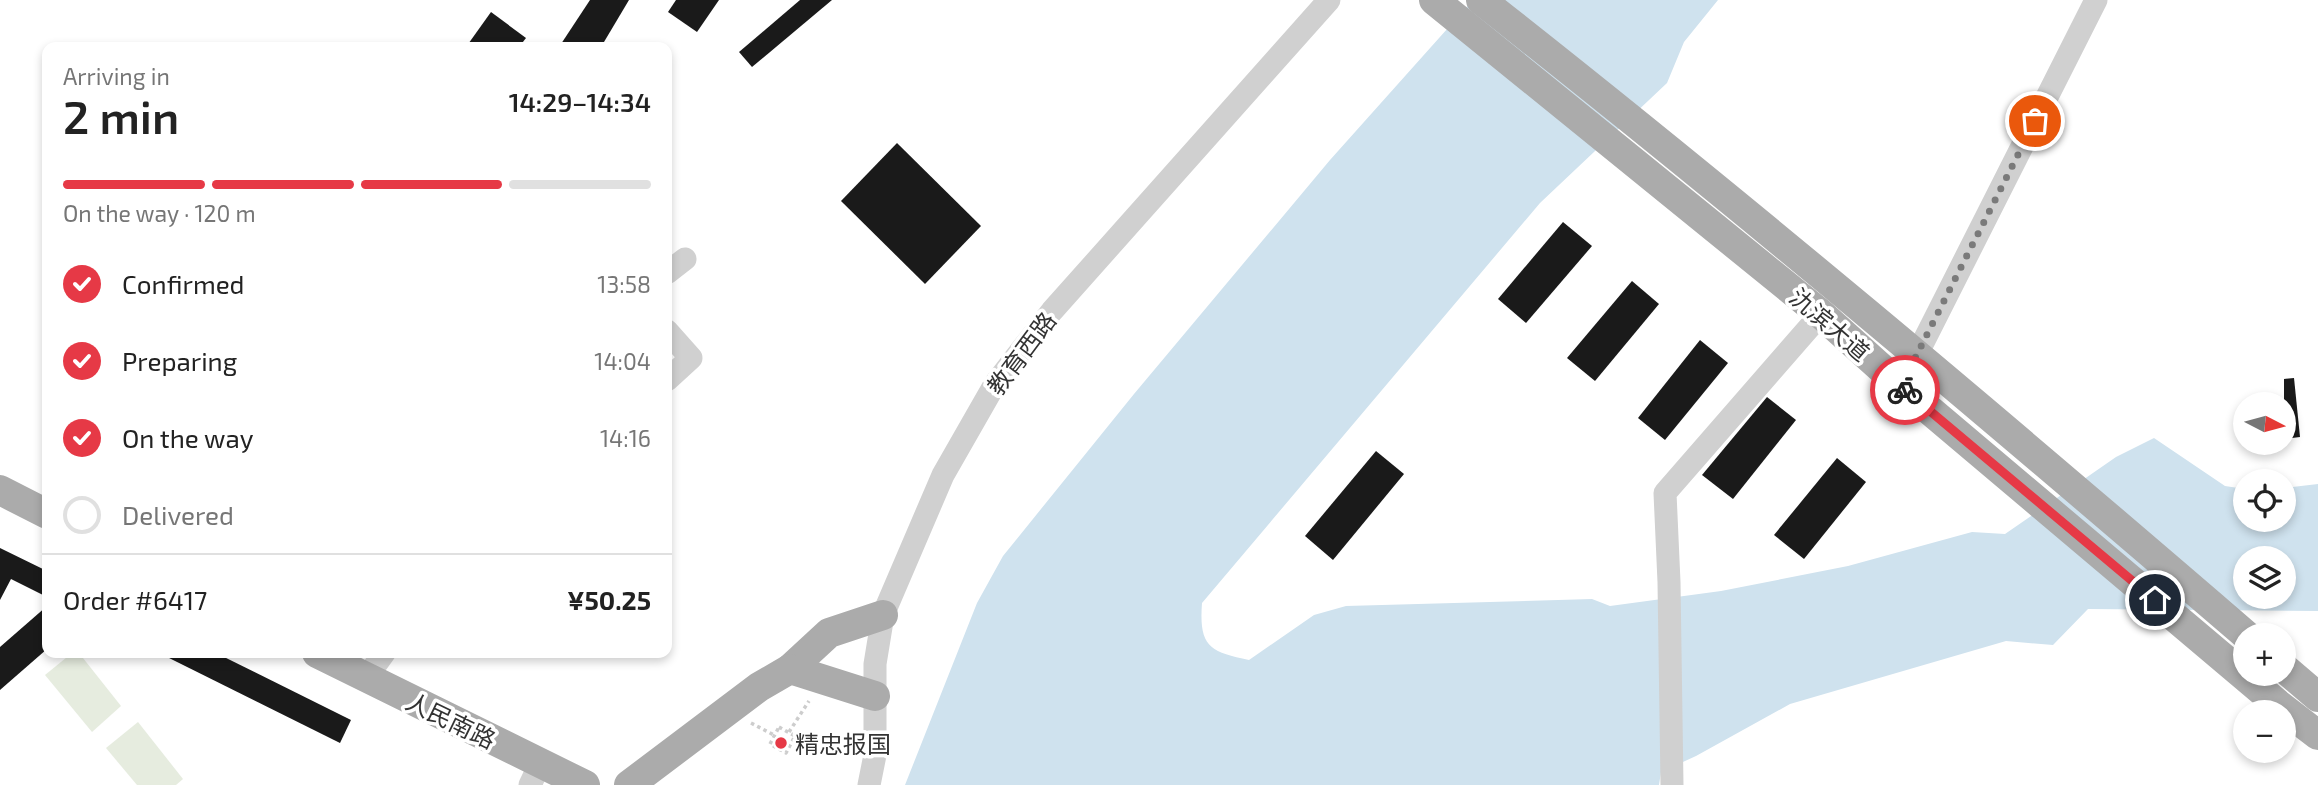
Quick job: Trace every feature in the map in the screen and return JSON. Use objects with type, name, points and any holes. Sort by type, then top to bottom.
[{"type":"main road","name":"氿滨大道","points":[[1434,0],[1821,314],[1901,386],[2318,735]]},
{"type":"main road","name":"氿滨大道","points":[[1481,0],[1647,130],[2233,624]]},
{"type":"main road","points":[[0,490],[42,511]]},
{"type":"main road","points":[[629,785],[759,687],[790,669],[829,633],[883,615]]},
{"type":"main road","name":"人民南路","points":[[327,658],[535,774],[585,785]]},
{"type":"main road","points":[[790,669],[875,696]]},
{"type":"main road","points":[[2296,678],[2318,697]]},
{"type":"street","name":"教育西路","points":[[869,785],[875,755],[875,664],[883,615],[943,475],[995,384],[1052,311],[1329,0]]},
{"type":"street","points":[[1901,386],[2096,0]]},
{"type":"street","points":[[672,269],[685,259]]},
{"type":"street","points":[[1672,785],[1670,582],[1665,493],[1821,314]]},
{"type":"street","points":[[672,337],[691,358],[672,375]]},
{"type":"street","points":[[366,678],[380,658]]},
{"type":"path","points":[[789,733],[823,678]]},
{"type":"path","points":[[779,727],[789,733],[795,736],[786,753],[770,744],[779,727]]},
{"type":"shaded area","points":[[66,658],[83,658],[121,706],[92,732],[45,675]]},
{"type":"shaded area","points":[[138,722],[183,779],[176,785],[137,785],[106,748]]},
{"type":"water","points":[[1473,0],[1718,0],[1684,42],[1667,83],[1540,203],[1202,603],[1202,628],[1209,644],[1224,654],[1249,660],[1314,615],[1346,606],[1592,599],[1610,606],[1721,591],[1848,566],[1972,532],[2005,534],[2116,457],[2154,438],[2225,486],[2233,487],[2233,532],[2296,532],[2296,487],[2318,484],[2318,611],[2088,609],[2053,645],[2006,641],[1790,704],[1696,756],[1661,772],[1659,785],[905,785],[977,603],[1003,556],[1134,394],[1330,160]]},
{"type":"building","points":[[590,0],[629,0],[604,42],[562,42]]},
{"type":"building","points":[[676,0],[719,0],[697,32],[668,12]]},
{"type":"building","points":[[800,0],[832,0],[752,67],[739,52]]},
{"type":"building","points":[[491,12],[526,38],[523,42],[470,42]]},
{"type":"building","points":[[897,143],[981,226],[925,284],[841,201]]},
{"type":"building","points":[[1563,222],[1592,246],[1526,323],[1498,299]]},
{"type":"building","points":[[1632,281],[1659,304],[1595,381],[1567,358]]},
{"type":"building","points":[[1700,340],[1728,363],[1665,440],[1638,418]]},
{"type":"building","points":[[2294,378],[2295,392],[2284,392],[2284,379]]},
{"type":"building","points":[[1767,397],[1796,420],[1733,499],[1702,475]]},
{"type":"building","points":[[2296,398],[2300,437],[2296,438]]},
{"type":"building","points":[[1376,451],[1404,474],[1333,560],[1305,536]]},
{"type":"building","points":[[1837,458],[1866,482],[1804,559],[1774,535]]},
{"type":"building","points":[[0,548],[42,569],[42,594],[11,579],[0,600]]},
{"type":"building","points":[[42,610],[42,653],[0,690],[0,647]]},
{"type":"building","points":[[169,658],[226,658],[351,720],[340,743]]},
{"type":"way so far","points":[[1905,390],[1901,386],[2035,121]]},
{"type":"place","name":"精忠报国","points":[[781,743]]},
{"type":"route","points":[[1905,390],[2155,600]]}]
